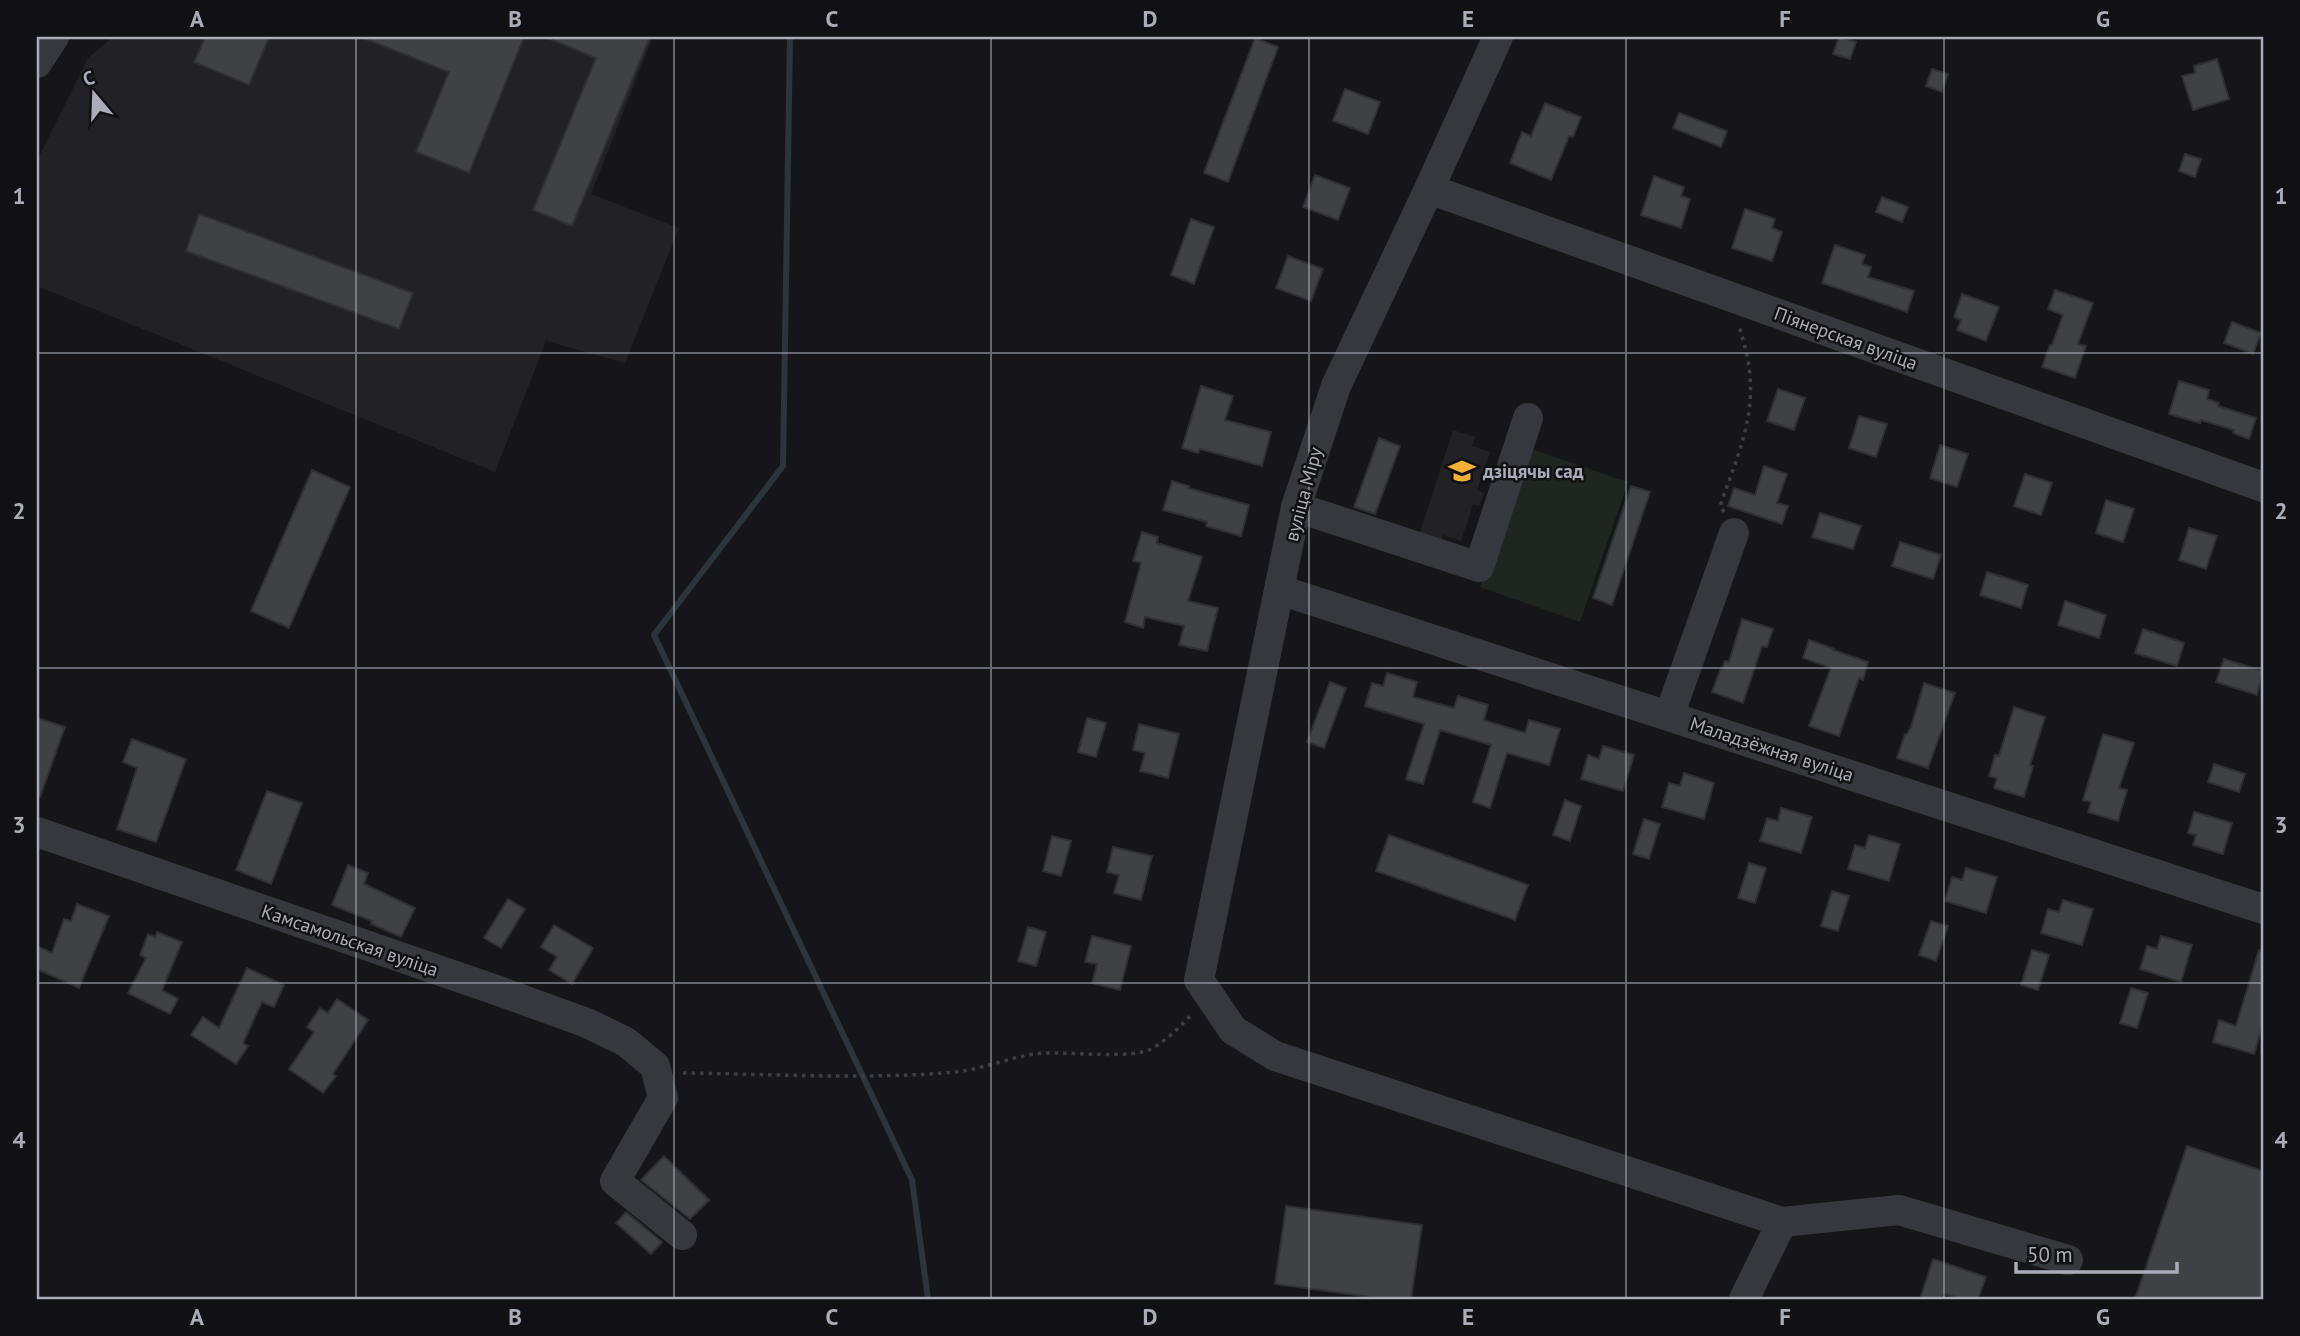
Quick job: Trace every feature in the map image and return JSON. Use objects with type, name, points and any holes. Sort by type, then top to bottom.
[{"type":"street","points":[[37,63],[54,37]]},
{"type":"street","name":"вуліца Міру","points":[[1204,988],[1296,508],[1336,386],[1497,37]]},
{"type":"street","name":"Піянерская вуліца","points":[[1429,189],[2263,487]]},
{"type":"street","points":[[1296,508],[1479,568],[1528,418]]},
{"type":"street","points":[[1669,716],[1734,533]]},
{"type":"street","name":"Маладзёжная вуліца","points":[[1280,590],[2263,909]]},
{"type":"street","name":"Камсамольская вуліца","points":[[37,832],[587,1023],[626,1042],[655,1066]]},
{"type":"street","points":[[1204,988],[1233,1030],[1275,1056],[1782,1222],[1899,1210],[2068,1260]]},
{"type":"street","points":[[655,1066],[663,1098],[615,1181],[682,1235]]},
{"type":"street","points":[[1744,1299],[1782,1222]]},
{"type":"path","points":[[1724,294],[1746,345],[1752,398],[1748,425],[1720,506],[1734,533]]},
{"type":"path","points":[[655,1066],[679,1073],[847,1077],[958,1071],[1043,1053],[1068,1055],[1148,1051],[1173,1034],[1204,988]]},
{"type":"shaded area","points":[[113,37],[653,37],[591,194],[679,228],[625,363],[546,341],[495,472],[37,286],[37,161],[88,58]]},
{"type":"shaded area","name":"дзіцячы сад","points":[[1453,430],[1475,437],[1472,446],[1490,452],[1477,490],[1484,493],[1479,506],[1473,504],[1461,541],[1443,535],[1439,546],[1418,539]]},
{"type":"shaded area","points":[[1528,448],[1628,482],[1580,622],[1480,587]]},
{"type":"building","points":[[205,37],[269,37],[249,85],[194,62]]},
{"type":"building","points":[[524,37],[469,173],[416,152],[449,72],[363,38]]},
{"type":"building","points":[[545,37],[650,37],[572,226],[533,210],[596,58]]},
{"type":"building","points":[[1839,37],[1856,42],[1850,59],[1833,54]]},
{"type":"building","points":[[1255,38],[1278,47],[1228,182],[1204,173]]},
{"type":"building","points":[[2217,59],[2229,99],[2193,110],[2182,76],[2195,73],[2194,66]]},
{"type":"building","points":[[1932,69],[1948,74],[1942,92],[1926,86]]},
{"type":"building","points":[[1345,89],[1380,102],[1368,134],[1333,121]]},
{"type":"building","points":[[1545,103],[1581,117],[1573,137],[1569,136],[1551,180],[1510,163],[1522,132],[1531,136]]},
{"type":"building","points":[[1679,113],[1727,131],[1721,147],[1673,128]]},
{"type":"building","points":[[2185,154],[2201,159],[2195,177],[2179,171]]},
{"type":"building","points":[[1315,175],[1350,188],[1338,220],[1303,207]]},
{"type":"building","points":[[1654,176],[1684,187],[1681,196],[1690,199],[1681,228],[1641,215]]},
{"type":"building","points":[[1882,197],[1908,207],[1902,222],[1876,212]]},
{"type":"building","points":[[1745,209],[1775,219],[1772,228],[1782,232],[1772,261],[1732,248]]},
{"type":"building","points":[[199,214],[413,293],[399,329],[186,251]]},
{"type":"building","points":[[1191,219],[1214,227],[1194,284],[1171,275]]},
{"type":"building","points":[[1835,245],[1865,255],[1862,264],[1871,267],[1868,277],[1914,291],[1907,312],[1822,283]]},
{"type":"building","points":[[1288,256],[1323,269],[1311,301],[1276,288]]},
{"type":"building","points":[[2055,290],[2093,303],[2078,344],[2086,346],[2075,378],[2042,367],[2063,315],[2048,309]]},
{"type":"building","points":[[1962,294],[1999,307],[1986,341],[1957,330],[1961,320],[1954,317]]},
{"type":"building","points":[[2232,322],[2261,333],[2253,354],[2224,343]]},
{"type":"building","points":[[2179,381],[2209,390],[2207,399],[2219,403],[2218,406],[2256,418],[2249,439],[2233,433],[2234,430],[2169,414]]},
{"type":"building","points":[[1201,386],[1233,396],[1225,420],[1271,432],[1262,466],[1200,449],[1198,453],[1182,448]]},
{"type":"building","points":[[1778,389],[1805,398],[1794,430],[1767,421]]},
{"type":"building","points":[[1859,416],[1887,424],[1876,457],[1849,448]]},
{"type":"building","points":[[1379,438],[1400,446],[1375,514],[1354,507]]},
{"type":"building","points":[[1940,445],[1968,454],[1957,487],[1930,478]]},
{"type":"building","points":[[1764,466],[1787,474],[1777,503],[1788,506],[1782,524],[1728,506],[1734,488],[1755,495]]},
{"type":"building","points":[[312,470],[350,487],[289,628],[251,611]]},
{"type":"building","points":[[2025,474],[2052,483],[2041,515],[2014,506]]},
{"type":"building","points":[[1172,481],[1249,505],[1241,536],[1206,526],[1207,522],[1163,510]]},
{"type":"building","points":[[1631,486],[1650,492],[1612,605],[1593,598]]},
{"type":"building","points":[[2106,500],[2134,509],[2123,542],[2096,533]]},
{"type":"building","points":[[1820,513],[1861,526],[1853,549],[1812,537]]},
{"type":"building","points":[[2189,528],[2217,536],[2206,569],[2179,560]]},
{"type":"building","points":[[1142,532],[1158,537],[1157,543],[1202,557],[1188,601],[1218,608],[1207,651],[1179,645],[1184,626],[1145,617],[1143,628],[1125,622],[1141,563],[1133,561]]},
{"type":"building","points":[[1900,542],[1941,555],[1933,579],[1892,566]]},
{"type":"building","points":[[1987,572],[2028,585],[2021,608],[1980,595]]},
{"type":"building","points":[[2065,601],[2106,615],[2099,638],[2058,625]]},
{"type":"building","points":[[1742,619],[1773,629],[1767,647],[1762,646],[1743,703],[1712,692],[1721,668],[1725,661],[1729,662]]},
{"type":"building","points":[[2143,629],[2184,643],[2177,666],[2135,653]]},
{"type":"building","points":[[1809,640],[1868,662],[1863,680],[1859,678],[1839,736],[1809,726],[1831,668],[1803,658]]},
{"type":"building","points":[[2224,659],[2263,671],[2257,695],[2216,682]]},
{"type":"building","points":[[1387,673],[1417,682],[1413,697],[1454,708],[1458,696],[1488,705],[1484,720],[1525,733],[1529,720],[1560,729],[1549,765],[1507,753],[1490,808],[1473,802],[1491,745],[1440,730],[1423,784],[1406,779],[1424,724],[1365,706],[1372,683],[1383,686]]},
{"type":"building","points":[[1330,682],[1346,688],[1324,748],[1307,742]]},
{"type":"building","points":[[1924,683],[1955,693],[1928,768],[1897,758],[1905,734],[1911,727]]},
{"type":"building","points":[[2014,707],[2045,717],[2030,765],[2033,766],[2024,797],[1994,788],[1997,778],[1989,776],[1995,755],[1999,756]]},
{"type":"building","points":[[37,718],[65,727],[40,797],[37,796]]},
{"type":"building","points":[[1087,718],[1106,723],[1096,757],[1078,752]]},
{"type":"building","points":[[1139,724],[1179,734],[1168,778],[1140,771],[1145,753],[1133,750]]},
{"type":"building","points":[[2103,734],[2134,743],[2119,788],[2127,790],[2118,821],[2088,812],[2091,802],[2083,800]]},
{"type":"building","points":[[132,739],[186,759],[156,842],[117,829],[137,768],[123,762]]},
{"type":"building","points":[[1603,746],[1634,755],[1623,791],[1581,779],[1588,755],[1599,759]]},
{"type":"building","points":[[2214,764],[2245,774],[2239,792],[2208,782]]},
{"type":"building","points":[[1684,773],[1714,783],[1704,819],[1662,807],[1669,783],[1680,786]]},
{"type":"building","points":[[267,791],[302,803],[271,884],[236,870]]},
{"type":"building","points":[[1565,800],[1581,806],[1570,841],[1553,835]]},
{"type":"building","points":[[1781,808],[1812,817],[1801,853],[1760,841],[1767,818],[1778,821]]},
{"type":"building","points":[[2194,812],[2232,823],[2223,854],[2193,845],[2196,835],[2188,833]]},
{"type":"building","points":[[1644,819],[1660,824],[1649,859],[1633,854]]},
{"type":"building","points":[[1389,835],[1528,885],[1515,920],[1376,871]]},
{"type":"building","points":[[1869,835],[1900,844],[1889,881],[1848,869],[1855,845],[1865,848]]},
{"type":"building","points":[[1052,836],[1071,841],[1061,876],[1043,871]]},
{"type":"building","points":[[1113,847],[1152,856],[1141,900],[1114,893],[1119,875],[1107,872]]},
{"type":"building","points":[[1749,863],[1766,868],[1755,903],[1738,898]]},
{"type":"building","points":[[348,865],[368,873],[364,884],[415,908],[401,937],[371,924],[372,921],[332,905]]},
{"type":"building","points":[[1966,868],[1997,877],[1986,913],[1945,901],[1952,877],[1962,880]]},
{"type":"building","points":[[1832,891],[1849,896],[1838,931],[1821,926]]},
{"type":"building","points":[[508,899],[525,909],[501,948],[484,938]]},
{"type":"building","points":[[2063,900],[2093,909],[2082,945],[2041,933],[2048,909],[2059,912]]},
{"type":"building","points":[[77,904],[109,916],[79,988],[37,969],[37,946],[52,953],[64,919],[71,921]]},
{"type":"building","points":[[1931,921],[1948,926],[1936,961],[1919,955]]},
{"type":"building","points":[[554,925],[593,948],[572,984],[549,970],[557,957],[541,947]]},
{"type":"building","points":[[1028,927],[1046,932],[1036,966],[1018,961]]},
{"type":"building","points":[[157,932],[182,942],[162,990],[178,999],[170,1014],[128,993],[146,958],[140,955],[148,934],[155,937]]},
{"type":"building","points":[[1092,936],[1131,946],[1120,990],[1092,983],[1097,964],[1085,962]]},
{"type":"building","points":[[2161,936],[2192,945],[2181,982],[2140,969],[2147,946],[2157,949]]},
{"type":"building","points":[[2032,950],[2049,955],[2038,990],[2021,985]]},
{"type":"building","points":[[2259,950],[2263,951],[2263,1024],[2254,1054],[2213,1042],[2219,1020],[2236,1026]]},
{"type":"building","points":[[247,968],[284,985],[274,1007],[262,1002],[243,1043],[248,1046],[236,1064],[191,1035],[203,1017],[219,1028]]},
{"type":"building","points":[[2131,988],[2148,993],[2137,1028],[2120,1023]]},
{"type":"building","points":[[337,999],[368,1020],[333,1074],[336,1076],[323,1093],[289,1069],[314,1032],[307,1027],[320,1008],[328,1013]]},
{"type":"building","points":[[2187,1146],[2263,1171],[2263,1299],[2135,1299]]},
{"type":"building","points":[[664,1156],[709,1200],[690,1219],[641,1180]]},
{"type":"building","points":[[1286,1206],[1422,1225],[1411,1299],[1385,1299],[1275,1284]]},
{"type":"building","points":[[626,1212],[662,1242],[651,1254],[616,1223]]},
{"type":"building","points":[[1933,1259],[1986,1277],[1978,1299],[1962,1299],[1944,1294],[1942,1299],[1920,1299]]},
{"type":"waterway","points":[[790,37],[783,466],[654,635],[912,1180],[928,1299]]},
{"type":"place","name":"дзіцячы сад","points":[[1462,471]]}]
